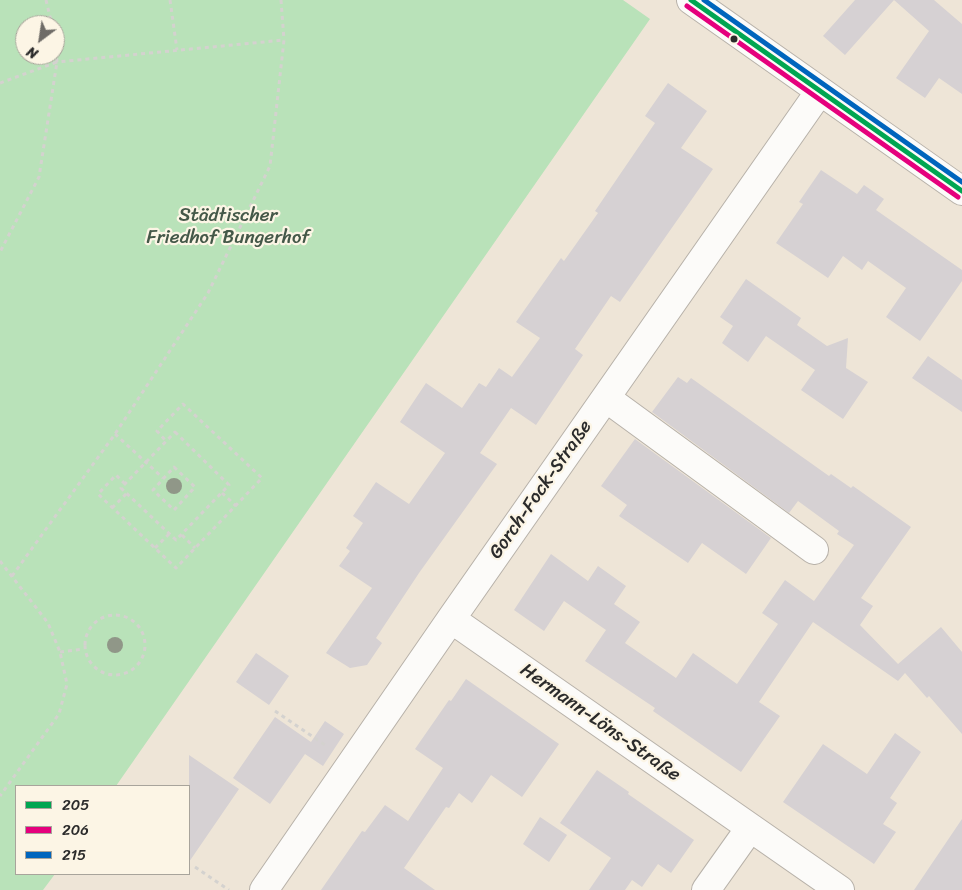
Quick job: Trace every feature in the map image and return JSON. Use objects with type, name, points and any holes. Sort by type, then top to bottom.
[{"type":"street","points":[[690,0],[962,191]]},
{"type":"street","name":"Gorch-Fock-Straße","points":[[264,890],[820,91]]},
{"type":"street","points":[[606,398],[814,550]]},
{"type":"street","name":"Hermann-Löns-Straße","points":[[451,619],[840,890]]},
{"type":"street","points":[[706,890],[750,828]]},
{"type":"path","points":[[46,0],[50,15]]},
{"type":"path","points":[[170,0],[176,50]]},
{"type":"path","points":[[12,576],[115,434],[208,293],[270,166],[284,40],[282,0]]},
{"type":"path","points":[[65,61],[284,40]]},
{"type":"path","points":[[0,83],[49,65]]},
{"type":"path","points":[[0,252],[39,176],[57,65]]},
{"type":"path","points":[[125,484],[116,475],[98,494],[176,568],[262,478],[183,404],[157,432],[166,441]]},
{"type":"path","points":[[175,432],[229,485],[176,540],[121,488],[146,462],[175,432]]},
{"type":"path","points":[[115,434],[163,478]]},
{"type":"path","points":[[174,467],[195,487],[174,510],[153,490],[163,478],[174,467]]},
{"type":"path","points":[[112,508],[126,493]]},
{"type":"path","points":[[222,493],[236,506]]},
{"type":"path","points":[[155,548],[169,534]]},
{"type":"path","points":[[182,534],[196,548]]},
{"type":"path","points":[[0,560],[48,623],[60,652],[67,684],[60,714],[0,796]]},
{"type":"path","points":[[111,615],[123,616],[133,622],[141,631],[145,642],[144,654],[138,664],[129,672],[118,676],[106,674],[96,669],[88,660],[84,649],[86,637],[91,627],[100,619],[111,615]]},
{"type":"path","points":[[60,652],[84,649]]},
{"type":"path","points":[[275,711],[352,763]]},
{"type":"path","points":[[195,867],[229,890]]},
{"type":"green space","name":"Städtischer Friedhof Bungerhof","points":[[0,0],[623,0],[650,19],[117,785],[15,785],[15,875],[54,875],[43,890],[0,890]]},
{"type":"building","points":[[855,0],[894,0],[845,55],[823,36]]},
{"type":"building","points":[[894,0],[934,0],[962,24],[962,94],[939,78],[925,98],[896,78],[929,31]]},
{"type":"building","points":[[668,83],[707,111],[681,148],[713,169],[620,302],[611,296],[575,349],[583,355],[536,425],[511,408],[480,453],[497,464],[419,573],[376,638],[382,643],[367,665],[350,668],[326,653],[372,588],[339,566],[350,551],[346,548],[363,523],[353,516],[376,482],[409,504],[445,453],[400,422],[426,383],[462,408],[479,383],[486,387],[499,368],[512,377],[540,338],[516,322],[561,258],[564,261],[598,213],[595,211],[655,123],[645,116]]},
{"type":"building","points":[[821,170],[857,194],[864,185],[884,199],[876,210],[962,270],[962,281],[920,341],[886,317],[906,288],[868,261],[862,270],[843,256],[828,278],[776,243],[803,204],[799,202]]},
{"type":"building","points":[[746,279],[801,318],[797,325],[827,346],[848,338],[846,368],[868,382],[843,419],[801,390],[815,370],[766,336],[748,362],[722,343],[733,326],[720,317]]},
{"type":"building","points":[[928,356],[962,380],[962,412],[912,378]]},
{"type":"building","points":[[678,377],[687,383],[691,378],[829,476],[831,474],[851,488],[853,486],[911,527],[861,598],[873,606],[860,625],[898,664],[941,627],[962,652],[962,734],[929,696],[927,698],[905,673],[898,681],[813,622],[759,702],[780,716],[741,772],[653,711],[655,708],[585,661],[606,630],[564,601],[544,631],[514,610],[551,554],[588,581],[598,566],[626,586],[614,604],[640,622],[625,643],[676,678],[693,653],[737,684],[778,624],[762,613],[785,580],[814,601],[854,545],[837,534],[839,531],[798,501],[789,513],[652,412]]},
{"type":"building","points":[[635,439],[771,538],[746,574],[702,543],[688,563],[619,516],[627,505],[601,486]]},
{"type":"building","points":[[256,653],[289,676],[269,705],[236,682]]},
{"type":"building","points":[[466,679],[559,744],[522,797],[491,775],[472,803],[459,793],[449,808],[446,807],[404,868],[435,890],[321,890],[362,831],[365,832],[385,805],[408,821],[443,768],[415,749]]},
{"type":"building","points":[[275,717],[311,742],[325,721],[344,734],[323,766],[305,754],[270,804],[233,778]]},
{"type":"building","points":[[895,733],[921,752],[890,798],[897,803],[883,824],[896,832],[874,864],[783,802],[823,744],[867,774]]},
{"type":"building","points":[[189,755],[239,789],[190,861],[190,785]]},
{"type":"building","points":[[597,770],[694,840],[671,873],[658,864],[642,887],[632,880],[625,890],[589,890],[611,858],[560,823]]},
{"type":"building","points":[[540,817],[567,835],[549,862],[523,844]]},
{"type":"building","points":[[962,819],[962,890],[914,890]]},
{"type":"transit line","name":"205","points":[[691,0],[962,191]]},
{"type":"transit line","name":"215","points":[[704,0],[962,182]]},
{"type":"transit line","name":"206","points":[[687,6],[958,197]]}]
